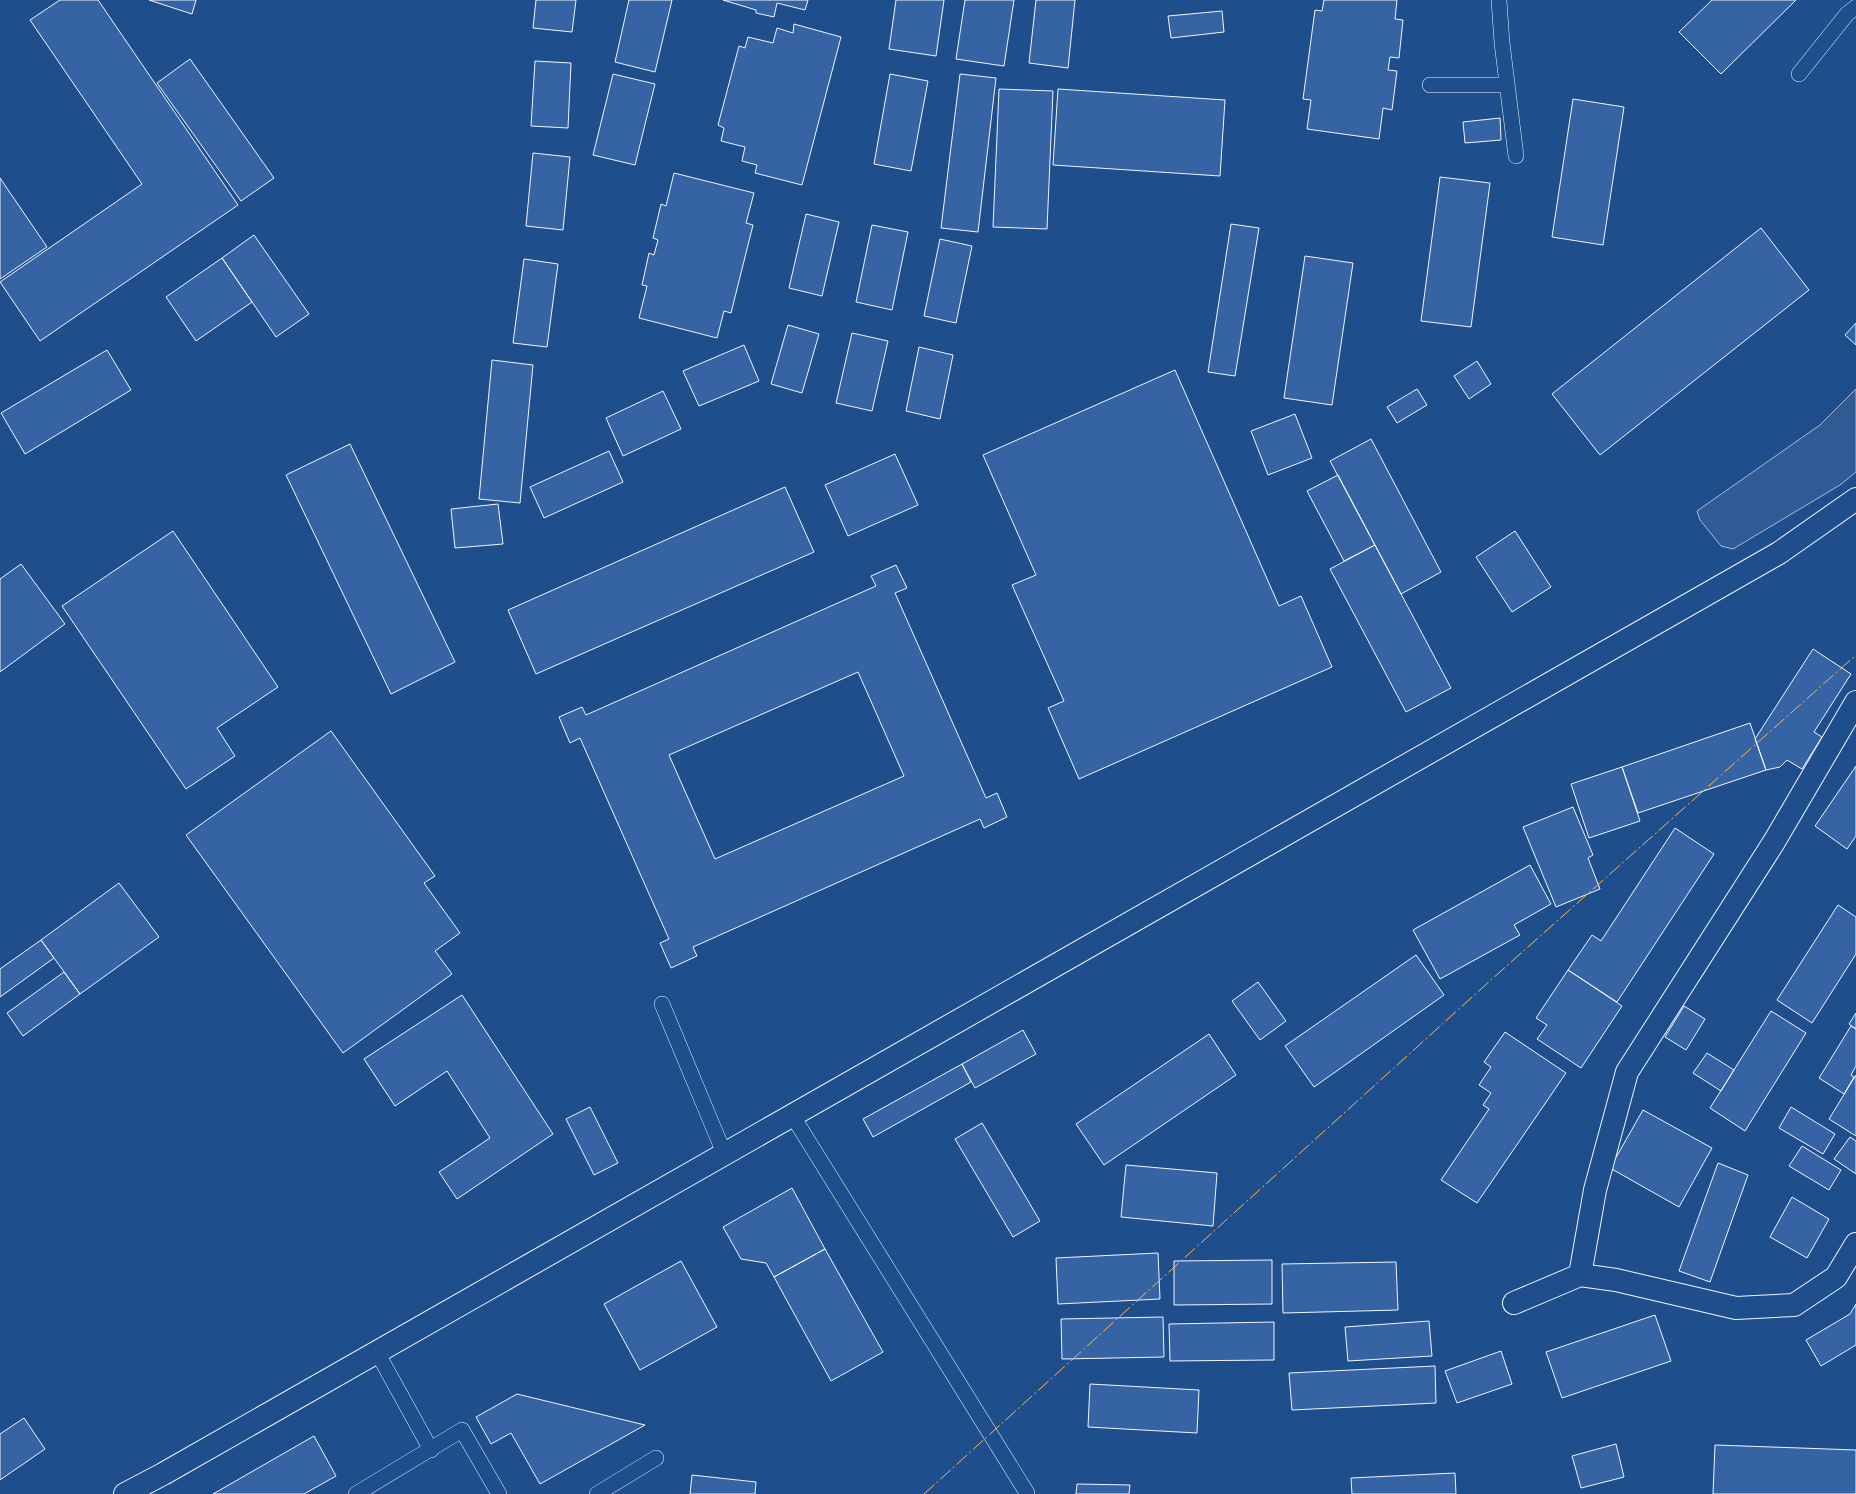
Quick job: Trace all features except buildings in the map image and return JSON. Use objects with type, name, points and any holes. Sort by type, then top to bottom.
[{"type":"street","points":[[125,1494],[163,1474],[1779,553],[1856,499]]},
{"type":"street","points":[[1580,1275],[1595,1190],[1627,1072],[1774,842],[1856,702]]},
{"type":"street","points":[[1514,1303],[1580,1275],[1616,1280],[1736,1308],[1794,1305],[1836,1277],[1856,1244]]},
{"type":"street","points":[[152,1494],[163,1474]]},
{"type":"lane","points":[[1499,0],[1507,85],[1516,156]]},
{"type":"lane","points":[[1799,74],[1847,14],[1856,7]]},
{"type":"lane","points":[[1430,85],[1507,85]]},
{"type":"lane","points":[[662,1004],[724,1153]]},
{"type":"lane","points":[[792,1115],[1028,1493]]},
{"type":"lane","points":[[377,1352],[431,1450]]},
{"type":"lane","points":[[356,1494],[462,1430],[499,1494]]},
{"type":"lane","points":[[597,1494],[656,1458]]},
{"type":"shaded area","points":[[1856,389],[1856,472],[1840,485],[1733,549],[1721,546],[1700,520],[1697,511],[1820,425]]},
{"type":"power","points":[[924,1494],[1492,979],[1856,655]]}]
